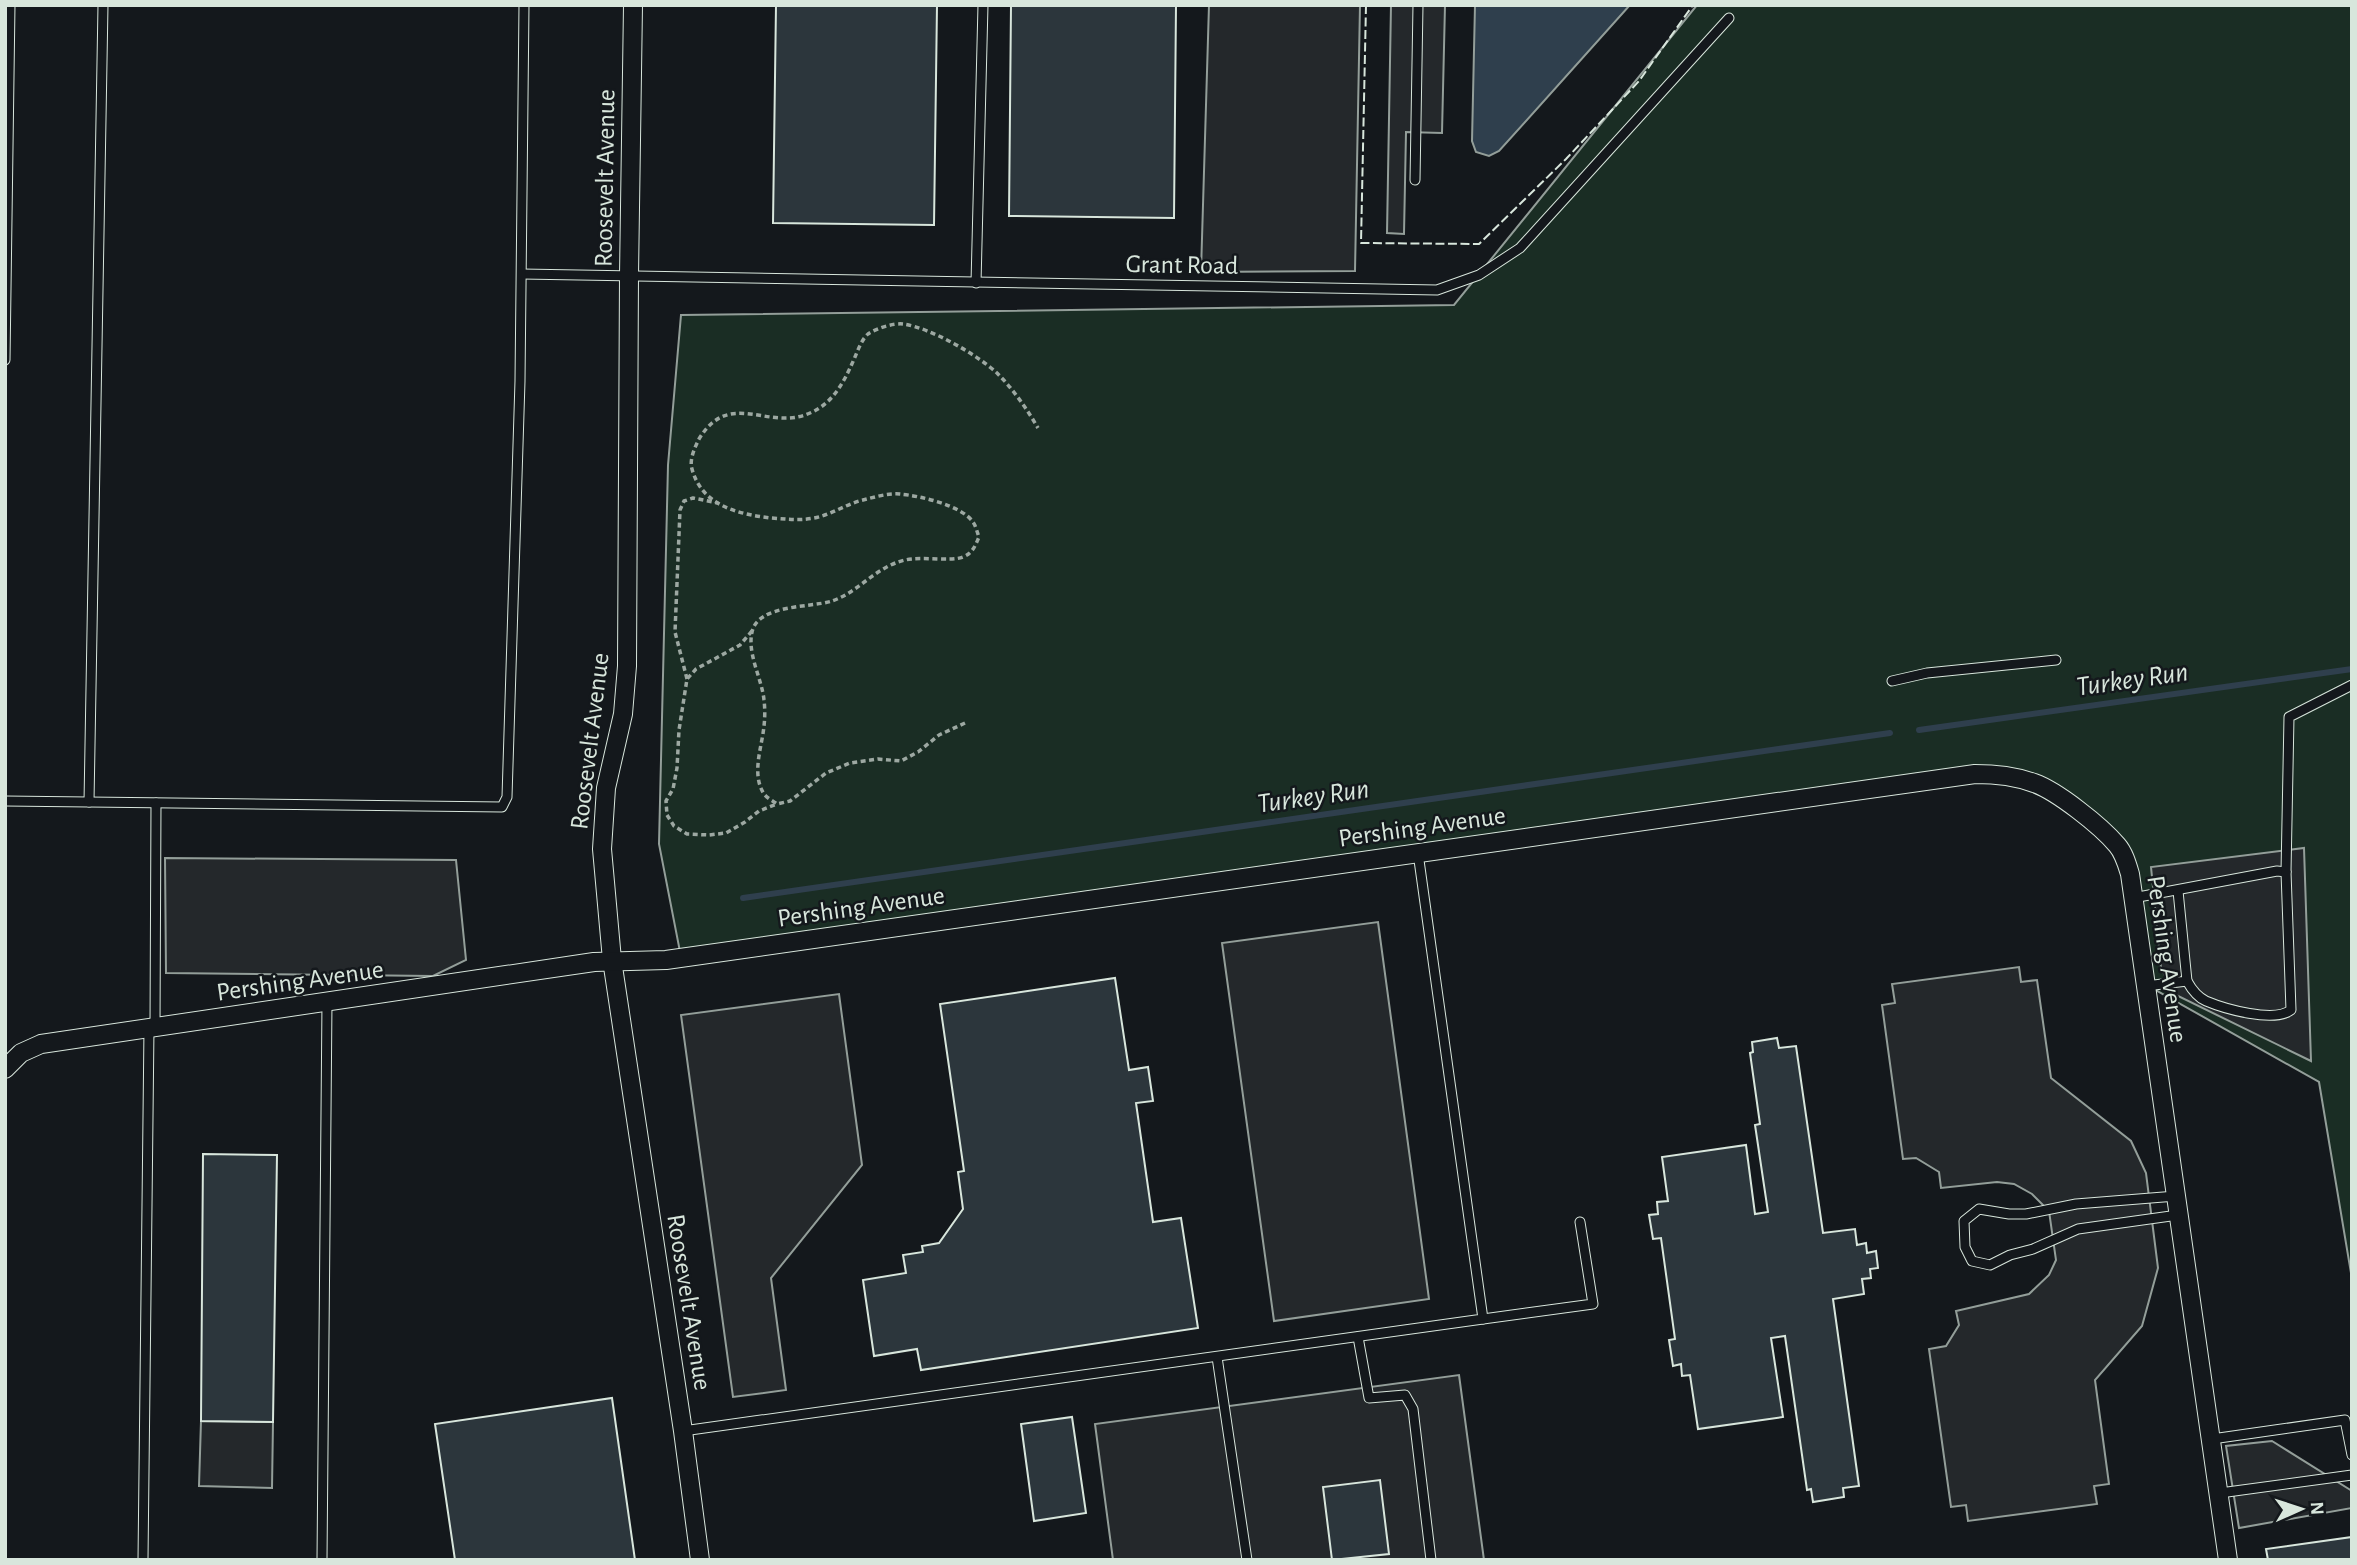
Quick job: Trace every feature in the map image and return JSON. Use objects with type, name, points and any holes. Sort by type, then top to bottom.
[{"type":"street","name":"Roosevelt Avenue","points":[[633,5],[627,666],[622,714],[607,788],[602,849],[612,960],[700,1560]]},
{"type":"street","name":"Pershing Avenue","points":[[5,1069],[21,1053],[41,1044],[612,960],[666,960],[1975,774],[1996,774],[2035,783],[2060,797],[2102,830],[2118,846],[2126,860],[2228,1560]]},
{"type":"lane","points":[[5,359],[10,5]]},
{"type":"lane","points":[[89,802],[103,5]]},
{"type":"lane","points":[[5,801],[502,807],[508,797],[522,274],[524,5]]},
{"type":"lane","points":[[976,283],[983,5]]},
{"type":"lane","points":[[1415,180],[1418,5]]},
{"type":"lane","name":"Grant Road","points":[[522,274],[1437,290],[1479,275],[1520,248],[1730,18]]},
{"type":"lane","points":[[1892,681],[1927,673],[2056,660]]},
{"type":"lane","points":[[2178,891],[2187,981],[2193,992],[2205,1000],[2250,1014],[2279,1016],[2291,1010],[2286,872],[2289,717],[2352,685]]},
{"type":"lane","points":[[143,1560],[156,803]]},
{"type":"lane","points":[[1419,853],[1483,1319]]},
{"type":"lane","points":[[2133,898],[2277,871],[2286,872]]},
{"type":"lane","points":[[2146,986],[2187,981]]},
{"type":"lane","points":[[322,1560],[327,1002]]},
{"type":"lane","points":[[2176,1196],[2076,1204],[2026,1214],[1979,1209],[1964,1221],[1965,1248],[1972,1261],[1990,1265],[2078,1229],[2178,1215]]},
{"type":"lane","points":[[683,1432],[1593,1304],[1580,1222]]},
{"type":"lane","points":[[1357,1337],[1369,1398],[1405,1395],[1413,1409],[1431,1560]]},
{"type":"lane","points":[[1217,1357],[1247,1560]]},
{"type":"lane","points":[[2212,1438],[2345,1420],[2352,1455]]},
{"type":"lane","points":[[2220,1493],[2352,1475]]},
{"type":"path","points":[[719,504],[696,484],[690,464],[696,444],[708,425],[718,417],[734,413],[796,418],[811,413],[826,403],[839,388],[867,335],[884,327],[901,324],[922,329],[972,356],[996,372],[1038,428]]},
{"type":"path","points":[[687,679],[696,670],[740,645],[762,617],[782,609],[831,601],[849,593],[874,574],[904,561],[925,557],[961,558],[973,551],[979,537],[973,523],[960,510],[899,494],[861,500],[817,517],[798,520],[742,515],[719,504],[693,498],[684,501],[680,510],[674,602],[675,632],[687,679],[679,730],[677,768],[673,789],[666,801],[667,815],[674,826],[687,834],[726,833],[759,811],[790,801],[826,773],[850,763],[901,761],[918,752],[939,735],[965,723]]},
{"type":"path","points":[[752,631],[752,649],[765,700],[759,774],[764,794],[777,804]]},
{"type":"green space","points":[[1697,5],[2352,5],[2352,1279],[2319,1082],[2145,984],[2126,860],[2059,797],[1996,774],[681,957],[659,844],[668,465],[681,315],[1454,305]]},
{"type":"shaded area","points":[[1209,5],[1360,5],[1355,271],[1201,272]]},
{"type":"shaded area","points":[[1391,5],[1445,5],[1442,133],[1406,132],[1404,234],[1387,233]]},
{"type":"shaded area","points":[[2304,848],[2311,1061],[2174,994],[2161,968],[2151,867]]},
{"type":"shaded area","points":[[165,858],[456,860],[466,960],[433,976],[166,973]]},
{"type":"shaded area","points":[[1378,922],[1429,1299],[1274,1321],[1222,943]]},
{"type":"shaded area","points":[[2019,967],[2021,982],[2037,980],[2051,1078],[2131,1141],[2146,1173],[2158,1268],[2142,1326],[2095,1380],[2109,1484],[2094,1486],[2097,1504],[1968,1521],[1966,1505],[1951,1507],[1929,1349],[1946,1346],[1959,1325],[1956,1311],[2029,1294],[2049,1275],[2056,1260],[2049,1211],[2032,1194],[2014,1184],[1997,1182],[1941,1188],[1939,1172],[1916,1158],[1903,1159],[1882,1005],[1895,1003],[1892,984]]},
{"type":"shaded area","points":[[839,994],[862,1165],[771,1278],[786,1390],[733,1397],[681,1015]]},
{"type":"shaded area","points":[[1459,1375],[1484,1560],[1113,1560],[1095,1424]]},
{"type":"shaded area","points":[[201,1421],[273,1422],[272,1488],[199,1486]]},
{"type":"shaded area","points":[[2272,1441],[2352,1491],[2352,1508],[2239,1528],[2226,1446]]},
{"type":"water","points":[[1475,5],[1630,5],[1499,151],[1489,156],[1476,152],[1472,141]]},
{"type":"building","points":[[776,5],[937,5],[934,225],[773,223]]},
{"type":"building","points":[[1011,5],[1176,5],[1174,218],[1009,216]]},
{"type":"building","points":[[1115,978],[1129,1070],[1148,1067],[1153,1101],[1136,1103],[1153,1222],[1181,1218],[1198,1328],[921,1370],[917,1349],[874,1356],[863,1280],[906,1273],[903,1255],[923,1252],[922,1246],[939,1243],[963,1209],[958,1172],[964,1171],[940,1004]]},
{"type":"building","points":[[1777,1038],[1779,1048],[1796,1046],[1823,1233],[1855,1229],[1857,1245],[1866,1243],[1867,1253],[1876,1251],[1878,1268],[1870,1269],[1871,1278],[1862,1279],[1864,1294],[1833,1299],[1859,1486],[1843,1488],[1844,1497],[1813,1502],[1811,1489],[1807,1490],[1785,1336],[1771,1338],[1783,1417],[1698,1429],[1690,1375],[1682,1376],[1681,1364],[1673,1366],[1669,1340],[1675,1339],[1661,1238],[1653,1239],[1649,1215],[1658,1214],[1657,1202],[1668,1201],[1662,1157],[1746,1145],[1755,1214],[1768,1212],[1755,1125],[1760,1124],[1750,1053],[1753,1052],[1752,1042]]},
{"type":"building","points":[[203,1154],[277,1155],[273,1422],[201,1421]]},
{"type":"building","points":[[612,1398],[635,1560],[455,1560],[435,1424]]},
{"type":"building","points":[[1072,1417],[1086,1513],[1034,1521],[1021,1424]]},
{"type":"building","points":[[1380,1480],[1389,1554],[1332,1560],[1323,1487]]},
{"type":"building","points":[[2352,1537],[2352,1560],[2268,1560],[2266,1549]]},
{"type":"waterway","name":"Turkey Run","points":[[1919,730],[2352,669]]},
{"type":"waterway","name":"Turkey Run","points":[[743,898],[1890,733]]},
{"type":"fence","points":[[1366,5],[1361,243],[1479,244],[1566,159],[1639,81],[1693,5]]}]
